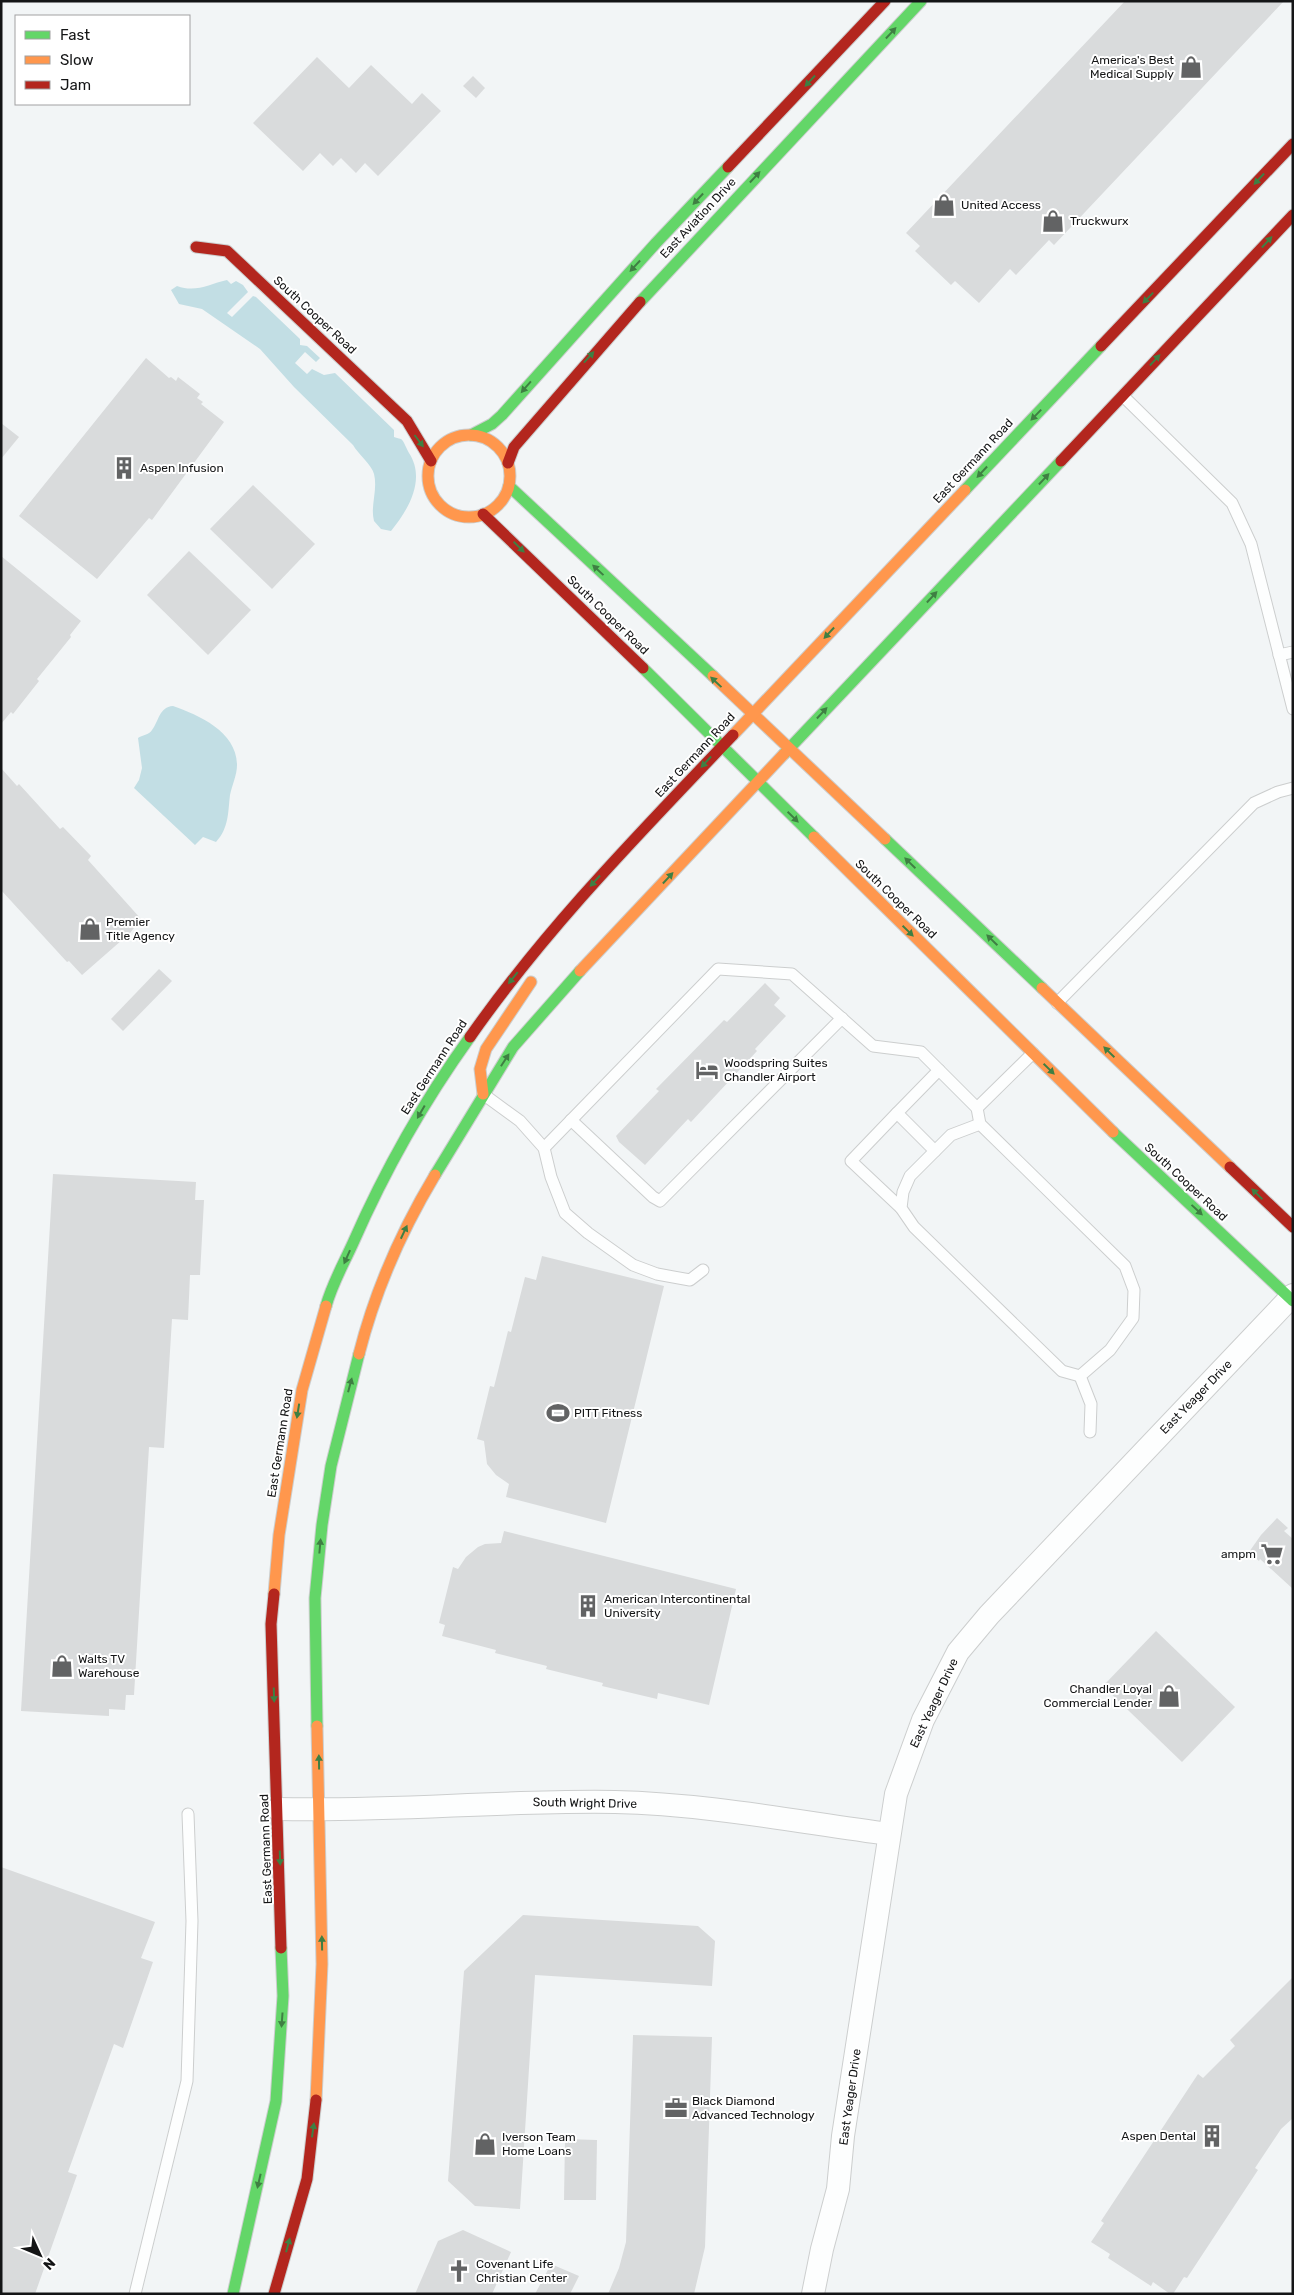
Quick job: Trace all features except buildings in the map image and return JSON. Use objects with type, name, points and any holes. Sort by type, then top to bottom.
[{"type":"main road","name":"East Aviation Drive","points":[[471,435],[492,424],[502,415],[656,243],[885,1]]},
{"type":"main road","name":"East Aviation Drive","points":[[508,463],[514,447],[578,369],[709,226],[921,1]]},
{"type":"main road","name":"East Germann Road","points":[[233,2294],[276,2101],[283,1996],[272,1624],[279,1536],[302,1390],[330,1296],[365,1216],[409,1132],[440,1079],[501,993],[543,940],[752,714],[1293,144]]},
{"type":"main road","points":[[274,2294],[307,2179],[317,2096],[322,1964],[315,1598],[322,1526],[330,1475],[346,1400],[364,1333],[390,1261],[418,1203],[513,1047],[558,994],[1293,215]]},
{"type":"main road","name":"South Cooper Road","points":[[196,247],[227,251],[407,421],[416,439],[426,451],[431,461]]},
{"type":"main road","points":[[407,421],[424,424]]},
{"type":"main road","points":[[439,433],[453,438]]},
{"type":"main road","points":[[471,435],[483,437],[494,443],[508,463],[510,474],[509,486],[503,498],[494,508],[483,514],[469,517],[455,514],[444,508],[435,499],[429,486],[428,470],[431,461],[444,444],[453,438],[471,435]]},
{"type":"main road","name":"South Cooper Road","points":[[509,486],[1293,1227]]},
{"type":"main road","name":"South Cooper Road","points":[[483,514],[722,746],[1033,1053],[1292,1298]]},
{"type":"main road","points":[[483,1094],[480,1069],[486,1049],[534,979],[543,940]]},
{"type":"street","points":[[843,45],[862,64]]},
{"type":"street","name":"East Yeager Drive","points":[[813,2294],[838,2189],[843,2136],[896,1794],[923,1720],[958,1652],[996,1608],[1292,1298]]},
{"type":"street","name":"South Wright Drive","points":[[278,1809],[320,1810],[543,1801],[617,1802],[682,1806],[889,1834]]},
{"type":"lane","points":[[1122,396],[1232,502],[1250,544],[1293,709]]},
{"type":"lane","points":[[1279,655],[1293,652]]},
{"type":"lane","points":[[1057,1003],[1254,803],[1278,792],[1293,788]]},
{"type":"lane","points":[[544,1148],[718,969],[792,974],[873,1046],[921,1052],[977,1108],[980,1124],[1125,1266],[1134,1290],[1133,1318],[1110,1350],[1080,1376]]},
{"type":"lane","points":[[571,1120],[653,1197],[660,1201],[842,1018]]},
{"type":"lane","points":[[977,1108],[1033,1053]]},
{"type":"lane","points":[[939,1070],[851,1161],[901,1208],[914,1227],[1062,1371],[1080,1376]]},
{"type":"lane","points":[[483,1094],[520,1121],[544,1148],[551,1178],[566,1213],[588,1233],[633,1265],[657,1274],[690,1280],[703,1270]]},
{"type":"lane","points":[[897,1113],[935,1151]]},
{"type":"lane","points":[[901,1208],[903,1192],[910,1176],[951,1135],[980,1124]]},
{"type":"lane","points":[[1080,1376],[1091,1404],[1090,1432]]},
{"type":"lane","points":[[135,2294],[186,2081],[192,1921],[188,1814]]},
{"type":"shaded area","points":[[227,280],[231,284],[236,281],[243,285],[248,292],[227,313],[232,317],[253,296],[256,297],[300,339],[300,345],[307,346],[320,358],[316,362],[305,352],[295,363],[307,374],[312,369],[324,375],[335,373],[394,430],[394,437],[401,439],[403,442],[414,463],[416,483],[409,504],[391,531],[381,529],[374,521],[374,474],[371,467],[353,445],[294,387],[260,349],[202,309],[179,304],[171,290],[177,286],[190,289]]},
{"type":"shaded area","points":[[173,706],[194,714],[215,726],[231,743],[235,753],[237,769],[230,795],[227,820],[216,842],[203,837],[195,845],[134,788],[139,780],[142,768],[138,738],[151,732],[162,712],[168,707]]},
{"type":"traffic: fast","points":[[640,302],[921,1]]},
{"type":"traffic: fast","points":[[471,435],[492,424],[502,415],[656,243],[728,167]]},
{"type":"traffic: fast","points":[[965,490],[1101,346]]},
{"type":"traffic: fast","points":[[784,754],[1061,461]]},
{"type":"traffic: fast","points":[[509,486],[713,676]]},
{"type":"traffic: fast","points":[[643,668],[814,837]]},
{"type":"traffic: fast","points":[[885,839],[1042,988]]},
{"type":"traffic: fast","points":[[435,1175],[513,1047],[580,971]]},
{"type":"traffic: fast","points":[[326,1306],[338,1274],[378,1189],[421,1111],[470,1037]]},
{"type":"traffic: fast","points":[[1113,1132],[1293,1301]]},
{"type":"traffic: fast","points":[[317,1726],[315,1598],[322,1525],[331,1466],[359,1354]]},
{"type":"traffic: fast","points":[[233,2294],[276,2101],[283,1996],[281,1948]]},
{"type":"traffic: slow","points":[[469,435],[485,438],[498,447],[507,460],[510,476],[507,492],[498,505],[485,514],[469,517],[453,514],[440,505],[431,492],[428,476],[431,460],[440,447],[453,438],[469,435]]},
{"type":"traffic: slow","points":[[733,735],[965,490]]},
{"type":"traffic: slow","points":[[713,676],[885,839]]},
{"type":"traffic: slow","points":[[580,971],[784,754]]},
{"type":"traffic: slow","points":[[814,837],[1113,1132]]},
{"type":"traffic: slow","points":[[483,1094],[480,1069],[486,1049],[531,982]]},
{"type":"traffic: slow","points":[[1042,988],[1230,1167]]},
{"type":"traffic: slow","points":[[359,1354],[381,1284],[411,1217],[435,1175]]},
{"type":"traffic: slow","points":[[274,1594],[279,1535],[302,1390],[326,1306]]},
{"type":"traffic: slow","points":[[316,2100],[322,1964],[317,1726]]},
{"type":"traffic: jam","points":[[728,167],[885,1]]},
{"type":"traffic: jam","points":[[1101,346],[1293,144]]},
{"type":"traffic: jam","points":[[1061,461],[1293,215]]},
{"type":"traffic: jam","points":[[196,247],[227,251],[407,421],[431,461]]},
{"type":"traffic: jam","points":[[508,463],[514,447],[640,302]]},
{"type":"traffic: jam","points":[[483,514],[643,668]]},
{"type":"traffic: jam","points":[[470,1037],[531,957],[596,881],[733,735]]},
{"type":"traffic: jam","points":[[1230,1167],[1293,1227]]},
{"type":"traffic: jam","points":[[274,1594],[271,1624],[281,1948]]},
{"type":"traffic: jam","points":[[274,2294],[307,2179],[316,2100]]},
{"type":"place","name":"America's Best Medical Supply","points":[[1191,67]]},
{"type":"place","name":"United Access","points":[[944,205]]},
{"type":"place","name":"Truckwurx","points":[[1053,221]]},
{"type":"place","name":"Aspen Infusion","points":[[124,468]]},
{"type":"place","name":"Premier Title Agency","points":[[90,929]]},
{"type":"place","name":"Woodspring Suites Chandler Airport","points":[[707,1070]]},
{"type":"place","name":"PITT Fitness","points":[[558,1413]]},
{"type":"place","name":"ampm","points":[[1272,1554]]},
{"type":"place","name":"American Intercontinental University","points":[[588,1606]]},
{"type":"place","name":"Walts TV Warehouse","points":[[62,1666]]},
{"type":"place","name":"Chandler Loyal Commercial Lender","points":[[1169,1696]]},
{"type":"place","name":"Black Diamond Advanced Technology","points":[[676,2108]]},
{"type":"place","name":"Aspen Dental","points":[[1212,2136]]},
{"type":"place","name":"Iverson Team Home Loans","points":[[485,2144]]},
{"type":"place","name":"Covenant Life Christian Center","points":[[459,2271]]}]
